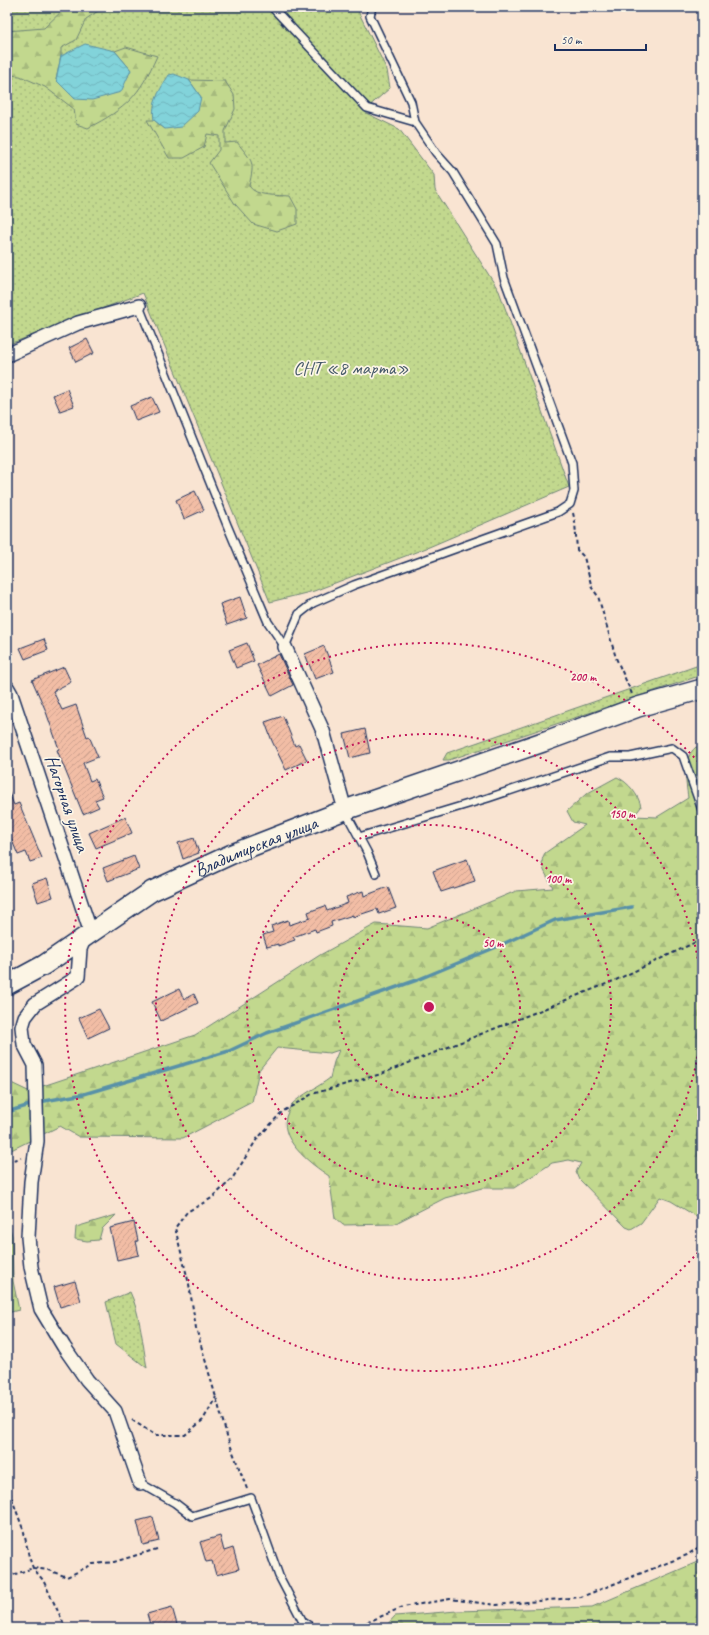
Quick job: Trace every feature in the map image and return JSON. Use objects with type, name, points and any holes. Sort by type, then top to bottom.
[{"type":"street","points":[[7,355],[78,323],[139,306]]},
{"type":"street","points":[[285,647],[323,731],[345,810]]},
{"type":"street","name":"Нагорная улица","points":[[7,687],[12,694],[87,936]]},
{"type":"street","name":"Владимирская улица","points":[[7,985],[44,965],[152,891],[232,854],[345,810],[638,707],[702,689]]},
{"type":"street","points":[[87,936],[80,949],[78,977],[35,1004],[25,1017],[22,1027],[24,1044],[35,1065],[37,1141],[31,1182],[28,1237],[31,1267],[41,1309],[64,1347],[115,1411],[140,1483]]},
{"type":"lane","points":[[272,7],[367,108],[415,122]]},
{"type":"lane","points":[[285,647],[299,614],[313,603],[354,585],[558,512],[570,504],[574,491],[572,463],[504,278],[497,244],[452,172],[436,153],[415,122],[411,102],[370,16],[372,7]]},
{"type":"lane","points":[[139,306],[227,525],[268,622],[285,647]]},
{"type":"lane","points":[[359,837],[488,798],[610,758],[630,757],[672,748],[683,756],[702,810]]},
{"type":"lane","points":[[345,810],[367,852],[376,874]]},
{"type":"lane","points":[[140,1483],[175,1502],[192,1516],[251,1498],[279,1576],[303,1622],[313,1628]]},
{"type":"path","points":[[570,504],[575,522],[577,550],[584,557],[592,588],[598,596],[616,658],[638,707]]},
{"type":"path","points":[[251,1498],[228,1439],[196,1328],[189,1284],[175,1228],[187,1212],[212,1198],[232,1179],[257,1139],[282,1112],[312,1094],[381,1074],[616,980],[702,939]]},
{"type":"path","points":[[115,1411],[155,1435],[184,1435],[203,1420],[216,1397]]},
{"type":"path","points":[[7,1486],[24,1532],[29,1557],[33,1568],[43,1580],[66,1628]]},
{"type":"path","points":[[354,1628],[403,1606],[450,1599],[496,1605],[580,1597],[687,1555],[702,1545]]},
{"type":"path","points":[[7,1577],[33,1568],[48,1570],[67,1577],[94,1564],[114,1562],[157,1549]]},
{"type":"green space","name":"СНТ «8 марта»","points":[[7,7],[356,7],[387,70],[390,88],[367,108],[366,113],[399,129],[434,175],[435,190],[499,291],[569,487],[429,547],[314,591],[270,602],[143,293],[7,345]]},
{"type":"green space","points":[[66,7],[104,7],[86,19],[76,40],[61,48],[61,56],[56,80],[131,70],[115,51],[126,47],[157,56],[138,91],[130,100],[113,114],[88,128],[76,124],[74,109],[45,87],[20,76],[7,75],[7,31],[44,28]]},
{"type":"green space","points":[[189,80],[225,81],[234,95],[235,109],[225,131],[225,143],[237,142],[249,158],[252,171],[249,186],[252,190],[268,195],[290,196],[297,209],[297,224],[277,231],[253,224],[235,204],[209,163],[219,150],[219,136],[207,134],[204,147],[184,158],[169,158],[147,120],[154,120],[165,129],[201,97]]},
{"type":"green space","points":[[702,664],[702,675],[449,760],[443,760],[447,753]]},
{"type":"green space","points":[[696,747],[702,747],[702,1220],[671,1201],[660,1197],[641,1223],[631,1229],[626,1227],[579,1179],[576,1172],[581,1163],[569,1160],[552,1163],[514,1188],[482,1188],[445,1198],[394,1224],[343,1225],[335,1218],[329,1176],[313,1165],[297,1149],[286,1131],[285,1122],[292,1104],[300,1097],[330,1078],[339,1050],[330,1053],[277,1048],[259,1070],[252,1102],[183,1138],[79,1137],[60,1126],[7,1152],[7,1081],[28,1091],[195,1035],[320,955],[376,924],[427,928],[516,891],[553,888],[546,875],[542,862],[545,853],[585,825],[573,822],[567,811],[586,794],[617,777],[629,786],[640,802],[641,807],[634,816],[657,817],[688,798],[686,764],[691,752]]},
{"type":"green space","points":[[7,1215],[12,1236],[13,1281],[19,1310],[7,1313]]},
{"type":"green space","points":[[116,1215],[102,1229],[99,1240],[87,1241],[75,1239],[76,1227]]},
{"type":"green space","points":[[130,1292],[139,1319],[147,1368],[116,1344],[106,1302]]},
{"type":"green space","points":[[702,1560],[702,1628],[384,1628],[395,1616],[457,1611],[592,1607]]},
{"type":"water","points":[[85,44],[115,51],[131,70],[121,92],[92,100],[75,99],[56,80],[61,56]]},
{"type":"water","points":[[174,74],[189,80],[201,97],[198,111],[181,127],[165,129],[154,120],[153,114],[155,102],[162,86],[169,75]]},
{"type":"building","points":[[87,339],[94,353],[76,362],[69,348]]},
{"type":"building","points":[[67,389],[74,406],[60,411],[53,395]]},
{"type":"building","points":[[152,397],[159,412],[136,421],[130,406]]},
{"type":"building","points":[[195,491],[204,510],[184,519],[176,500]]},
{"type":"building","points":[[240,597],[247,618],[227,625],[220,604]]},
{"type":"building","points":[[44,639],[48,650],[25,659],[20,648]]},
{"type":"building","points":[[247,643],[254,661],[236,668],[229,650]]},
{"type":"building","points":[[324,646],[334,672],[315,679],[305,654]]},
{"type":"building","points":[[279,654],[293,685],[272,696],[257,665]]},
{"type":"building","points":[[64,667],[71,682],[53,691],[62,710],[76,705],[87,737],[89,736],[98,757],[83,763],[90,781],[95,779],[103,797],[95,800],[99,807],[83,814],[57,750],[59,749],[45,709],[32,680]]},
{"type":"building","points":[[283,716],[295,746],[299,744],[307,760],[286,770],[272,741],[265,722]]},
{"type":"building","points":[[365,729],[370,753],[350,758],[344,734]]},
{"type":"building","points":[[7,788],[14,805],[19,803],[42,858],[30,862],[26,852],[18,855],[11,838],[7,840]]},
{"type":"building","points":[[125,817],[132,833],[96,848],[89,833]]},
{"type":"building","points":[[194,838],[199,853],[183,859],[178,843]]},
{"type":"building","points":[[134,856],[139,869],[108,881],[103,868]]},
{"type":"building","points":[[467,859],[475,881],[441,892],[433,871]]},
{"type":"building","points":[[47,878],[53,897],[38,902],[32,883]]},
{"type":"building","points":[[388,887],[396,908],[379,914],[377,909],[353,917],[353,915],[331,922],[332,926],[316,932],[315,929],[293,937],[295,940],[278,946],[278,944],[267,947],[263,935],[273,932],[271,926],[288,920],[289,925],[310,918],[308,912],[325,906],[327,911],[348,903],[346,897],[363,891],[364,896]]},
{"type":"building","points":[[179,989],[184,999],[194,994],[198,1003],[161,1021],[152,1002]]},
{"type":"building","points":[[99,1009],[109,1028],[88,1038],[79,1018]]},
{"type":"building","points":[[134,1222],[139,1255],[117,1260],[110,1228]]},
{"type":"building","points":[[75,1281],[81,1301],[60,1307],[54,1287]]},
{"type":"building","points":[[153,1517],[159,1541],[143,1545],[137,1521]]},
{"type":"building","points":[[220,1536],[224,1551],[233,1548],[239,1569],[216,1575],[212,1561],[206,1562],[200,1542]]},
{"type":"building","points":[[172,1607],[178,1628],[151,1628],[147,1614]]},
{"type":"waterway","points":[[39,1102],[84,1094],[229,1051],[267,1033],[417,980],[494,948],[555,920],[632,907]]},
{"type":"waterway","points":[[7,1112],[33,1104]]}]
